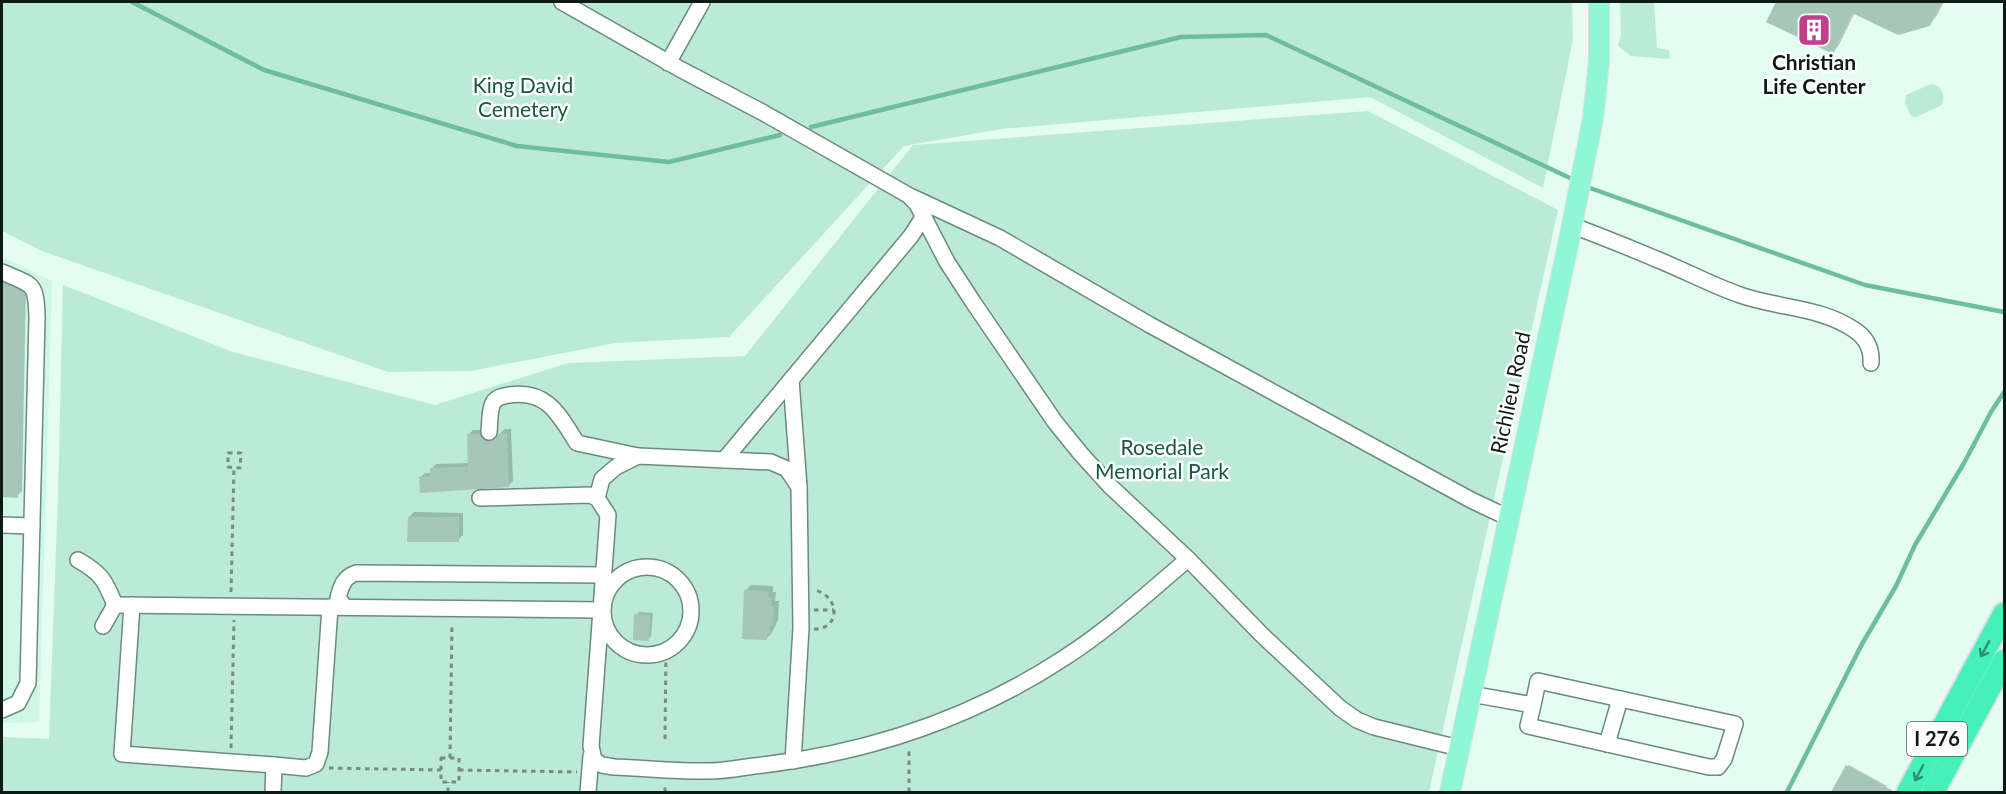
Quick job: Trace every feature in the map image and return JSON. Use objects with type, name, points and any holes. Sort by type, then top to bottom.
[{"type":"highway","name":"I 276","points":[[1908,792],[2004,614]]},
{"type":"highway","name":"I 276","points":[[1933,792],[2004,661]]},
{"type":"main road","name":"Richlieu Road","points":[[1450,792],[1593,118],[1599,61],[1599,2]]},
{"type":"street","points":[[562,2],[908,195],[1000,238],[1150,325],[1471,501],[1509,518]]},
{"type":"street","points":[[668,63],[702,2]]},
{"type":"street","points":[[908,195],[917,204],[940,248],[973,302],[1055,422],[1110,486],[1340,708],[1357,720],[1374,727],[1460,748]]},
{"type":"street","points":[[724,460],[901,248],[924,216]]},
{"type":"street","points":[[1571,225],[1742,296],[1842,322],[1856,330],[1866,340],[1872,363]]},
{"type":"street","points":[[901,248],[913,242],[924,242],[940,248]]},
{"type":"street","points":[[2,272],[29,284],[36,293],[28,683],[18,703],[2,710]]},
{"type":"street","points":[[791,380],[799,487],[801,628],[793,761]]},
{"type":"street","points":[[489,432],[493,403],[499,397],[519,394],[540,397],[558,413],[577,443],[638,456],[771,462],[787,469],[799,487]]},
{"type":"street","points":[[597,498],[602,479],[616,467],[638,456]]},
{"type":"street","points":[[480,498],[590,495],[597,498],[608,515],[588,792]]},
{"type":"street","points":[[2,525],[32,526]]},
{"type":"street","points":[[591,756],[602,765],[614,767],[709,771],[793,761],[868,746],[909,733],[999,696],[1064,659],[1102,632],[1188,559]]},
{"type":"street","points":[[78,560],[100,574],[115,605]]},
{"type":"street","points":[[653,566],[667,571],[679,580],[687,592],[691,607],[690,621],[684,634],[675,645],[666,650],[649,656],[634,654],[622,648],[611,638],[604,625],[601,610],[605,595],[613,582],[624,572],[638,567],[653,566]]},
{"type":"street","points":[[132,605],[122,754],[306,768],[316,764],[321,752],[338,598],[340,587],[347,576],[356,573],[604,575]]},
{"type":"street","points":[[115,605],[601,610]]},
{"type":"street","points":[[103,626],[115,605]]},
{"type":"street","points":[[1538,681],[1620,699],[1735,724],[1724,759],[1718,767],[1709,767],[1528,726],[1538,681]]},
{"type":"street","points":[[1471,694],[1533,705]]},
{"type":"street","points":[[1607,744],[1620,699]]},
{"type":"street","points":[[273,792],[274,765]]},
{"type":"path","points":[[228,453],[241,453],[240,468],[234,467],[228,467],[228,453]]},
{"type":"path","points":[[231,750],[234,467]]},
{"type":"path","points":[[800,588],[822,592],[830,597],[834,606],[829,625],[822,630],[801,628]]},
{"type":"path","points":[[450,758],[453,608]]},
{"type":"path","points":[[665,739],[666,650]]},
{"type":"path","points":[[909,733],[909,792]]},
{"type":"path","points":[[441,758],[450,758],[459,758],[459,782],[441,782],[441,758]]},
{"type":"path","points":[[306,768],[441,770]]},
{"type":"path","points":[[459,770],[590,772]]},
{"type":"path","points":[[448,782],[448,792]]},
{"type":"shaded area","points":[[2,257],[52,281],[39,722],[2,723]]},
{"type":"green space","name":"King David Cemetery","points":[[2,2],[1572,2],[1573,39],[1543,188],[1370,97],[1001,129],[904,146],[729,337],[615,343],[470,371],[388,372],[42,251],[2,231]]},
{"type":"green space","points":[[1620,2],[1654,2],[1657,48],[1669,50],[1670,58],[1631,56],[1618,46],[1621,35]]},
{"type":"green space","points":[[1931,84],[1938,86],[1942,91],[1942,105],[1916,117],[1911,116],[1905,103],[1906,95]]},
{"type":"green space","name":"Rosedale Memorial Park","points":[[1368,111],[1558,210],[1429,792],[2,792],[2,737],[49,739],[63,285],[233,352],[435,405],[568,363],[745,356],[913,145]]},
{"type":"building","name":"Christian Life Center","points":[[1776,2],[1941,2],[1930,26],[1898,35],[1852,13],[1833,54],[1766,22]]},
{"type":"building","points":[[2,282],[21,291],[18,498],[2,497]]},
{"type":"building","points":[[499,433],[507,433],[509,487],[420,493],[419,477],[430,476],[430,468],[468,467],[467,434],[480,434],[483,440],[489,442],[497,438]]},
{"type":"building","points":[[408,517],[459,517],[459,542],[407,542]]},
{"type":"building","points":[[744,590],[769,591],[771,606],[774,606],[773,627],[770,626],[767,640],[742,639]]},
{"type":"building","points":[[634,614],[650,615],[649,641],[633,640]]},
{"type":"building","points":[[1846,765],[1895,792],[1831,792]]},
{"type":"waterway","points":[[132,2],[264,70],[517,146],[669,162],[780,135]]},
{"type":"waterway","points":[[811,127],[1181,37],[1266,35],[1570,178]]},
{"type":"waterway","points":[[1587,187],[1865,285],[2004,312]]},
{"type":"waterway","points":[[1787,792],[1862,644],[1896,586],[1915,545],[2004,392]]},
{"type":"place","name":"Christian Life Center","points":[[1814,30]]}]
